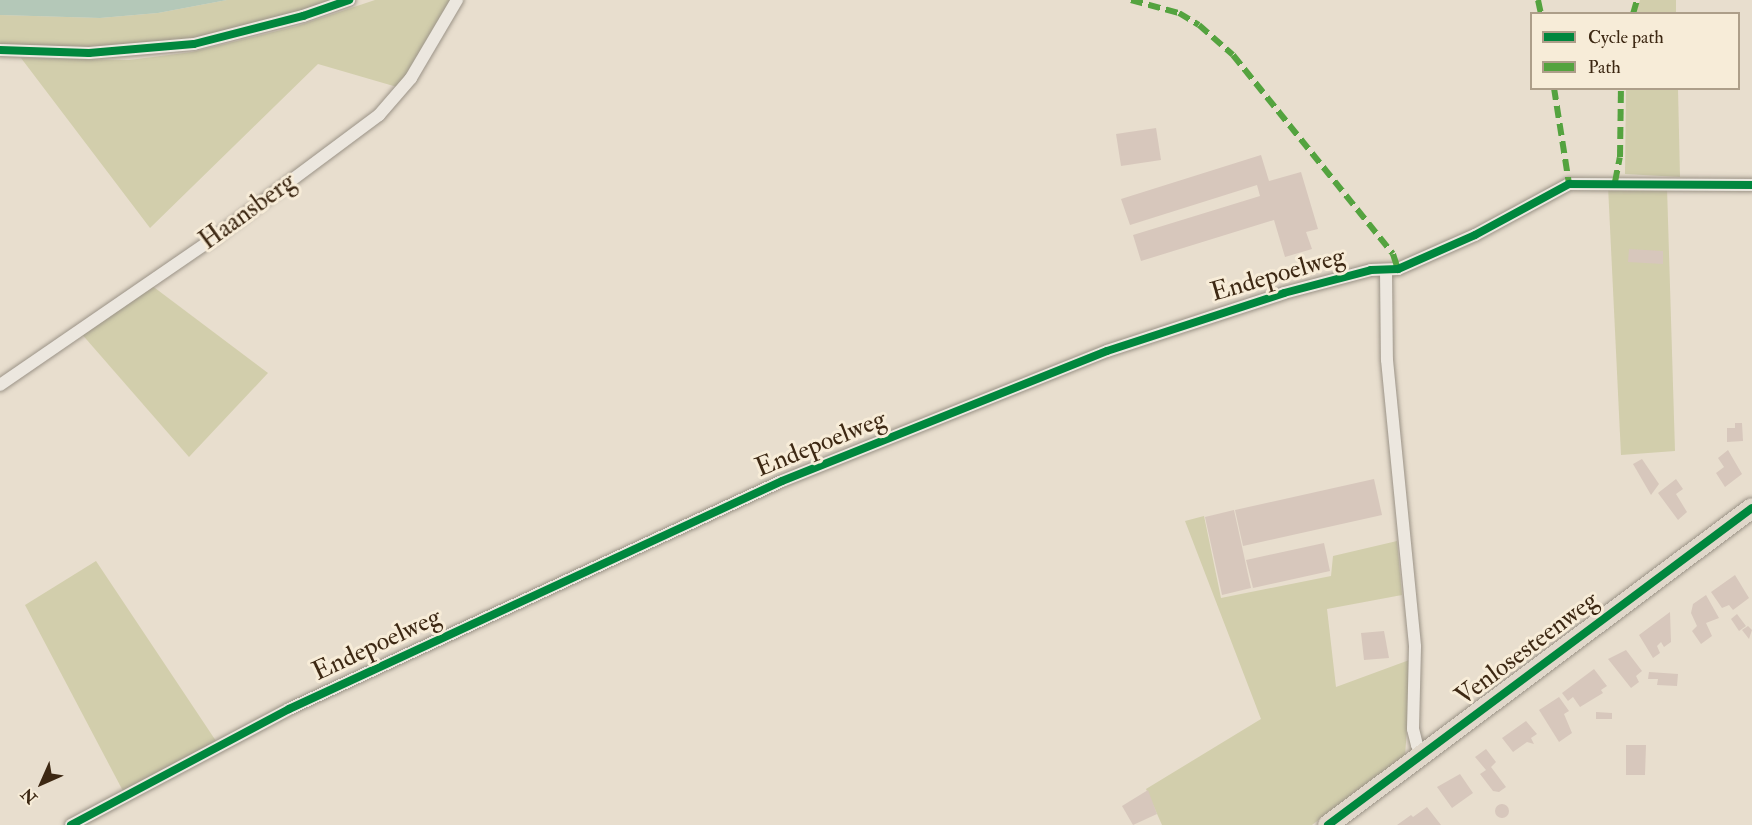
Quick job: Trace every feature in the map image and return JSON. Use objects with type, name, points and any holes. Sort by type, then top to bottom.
[{"type":"main road","name":"Venlosesteenweg","points":[[1328,825],[1752,507]]},
{"type":"street","points":[[0,50],[89,53],[194,44],[303,16],[349,0]]},
{"type":"street","name":"Haansberg","points":[[0,384],[214,238],[379,115],[411,78],[457,0]]},
{"type":"street","name":"Endepoelweg","points":[[71,825],[289,709],[782,481],[1107,351],[1203,318],[1371,270],[1386,271],[1475,235],[1569,184],[1615,182],[1752,185]]},
{"type":"street","name":"Venlosesteenweg","points":[[1386,271],[1387,360],[1415,647],[1413,729],[1417,745],[1424,753]]},
{"type":"shaded area","points":[[0,0],[227,0],[158,13],[100,18],[0,15]]},
{"type":"shaded area","points":[[227,0],[336,0],[246,28],[170,42],[109,48],[0,44],[0,15],[100,18],[158,13]]},
{"type":"shaded area","points":[[375,0],[454,0],[423,55],[397,87],[318,64],[150,228],[21,58],[129,60],[192,52],[297,26]]},
{"type":"shaded area","points":[[1640,0],[1676,0],[1676,12],[1636,12]]},
{"type":"shaded area","points":[[1626,90],[1678,90],[1680,177],[1625,174]]},
{"type":"shaded area","points":[[1608,186],[1667,187],[1675,451],[1621,455]]},
{"type":"shaded area","points":[[151,285],[268,373],[189,457],[80,332]]},
{"type":"shaded area","points":[[1204,516],[1221,598],[1331,576],[1333,556],[1397,541],[1402,595],[1327,609],[1336,687],[1412,659],[1405,756],[1312,825],[1162,825],[1146,789],[1261,719],[1185,521]]},
{"type":"shaded area","points":[[96,561],[216,741],[123,791],[25,605]]},
{"type":"building","points":[[1156,128],[1161,160],[1121,166],[1116,134]]},
{"type":"building","points":[[1261,155],[1269,181],[1301,172],[1318,229],[1306,232],[1312,249],[1285,257],[1274,220],[1141,261],[1133,235],[1260,196],[1257,185],[1130,225],[1121,199]]},
{"type":"building","points":[[1629,249],[1663,251],[1663,264],[1628,262]]},
{"type":"building","points":[[1735,423],[1742,423],[1743,441],[1727,442],[1727,428],[1735,428]]},
{"type":"building","points":[[1728,450],[1742,474],[1725,487],[1716,473],[1724,467],[1718,458]]},
{"type":"building","points":[[1642,459],[1659,484],[1651,495],[1633,464]]},
{"type":"building","points":[[1374,479],[1382,515],[1243,546],[1235,510]]},
{"type":"building","points":[[1676,479],[1683,489],[1676,494],[1687,512],[1678,520],[1658,493]]},
{"type":"building","points":[[1234,510],[1251,588],[1222,595],[1205,517]]},
{"type":"building","points":[[1324,543],[1330,571],[1253,588],[1246,560]]},
{"type":"building","points":[[1735,575],[1749,598],[1733,610],[1729,605],[1722,608],[1711,592]]},
{"type":"building","points":[[1706,595],[1719,618],[1706,623],[1712,636],[1701,644],[1692,631],[1697,626],[1691,613],[1693,604]]},
{"type":"building","points":[[1670,612],[1671,642],[1664,647],[1661,642],[1657,646],[1660,653],[1653,658],[1639,635]]},
{"type":"building","points":[[1737,614],[1746,626],[1739,631],[1731,619]]},
{"type":"building","points":[[1748,626],[1752,630],[1749,639],[1742,630]]},
{"type":"building","points":[[1384,631],[1389,658],[1364,660],[1361,633]]},
{"type":"building","points":[[1626,650],[1642,671],[1636,676],[1639,682],[1631,688],[1608,659]]},
{"type":"building","points":[[1594,669],[1607,686],[1601,690],[1603,693],[1580,707],[1573,697],[1568,701],[1562,693]]},
{"type":"building","points":[[1649,672],[1678,674],[1677,686],[1657,685],[1658,679],[1648,679]]},
{"type":"building","points":[[1559,697],[1569,711],[1564,714],[1572,733],[1559,742],[1539,710]]},
{"type":"building","points":[[1596,712],[1612,713],[1612,719],[1596,719]]},
{"type":"building","points":[[1526,721],[1537,734],[1531,738],[1534,744],[1527,742],[1513,752],[1502,738]]},
{"type":"building","points":[[1626,745],[1646,745],[1645,775],[1626,775]]},
{"type":"building","points":[[1486,749],[1496,762],[1491,767],[1506,787],[1499,792],[1493,791],[1480,774],[1486,770],[1475,757]]},
{"type":"building","points":[[1460,774],[1473,793],[1452,808],[1437,787]]},
{"type":"building","points":[[1148,790],[1157,814],[1133,825],[1122,806]]},
{"type":"building","points":[[1499,804],[1505,804],[1509,811],[1505,818],[1499,818],[1495,814],[1495,808]]},
{"type":"building","points":[[1427,807],[1441,825],[1397,825],[1411,815],[1413,817]]},
{"type":"marked path","points":[[1131,0],[1179,13],[1199,25],[1233,55],[1393,254],[1398,269]]},
{"type":"marked path","points":[[1538,0],[1541,12]]},
{"type":"marked path","points":[[1634,12],[1637,0]]},
{"type":"marked path","points":[[1554,90],[1569,184]]},
{"type":"marked path","points":[[1615,182],[1620,157],[1621,90]]},
{"type":"cycle path","points":[[0,50],[89,53],[194,44],[303,16],[349,0]]},
{"type":"cycle path","points":[[71,825],[289,709],[782,481],[1107,351],[1284,293],[1371,270],[1398,269],[1475,235],[1569,184],[1752,185]]},
{"type":"cycle path","points":[[1328,825],[1752,508]]}]
